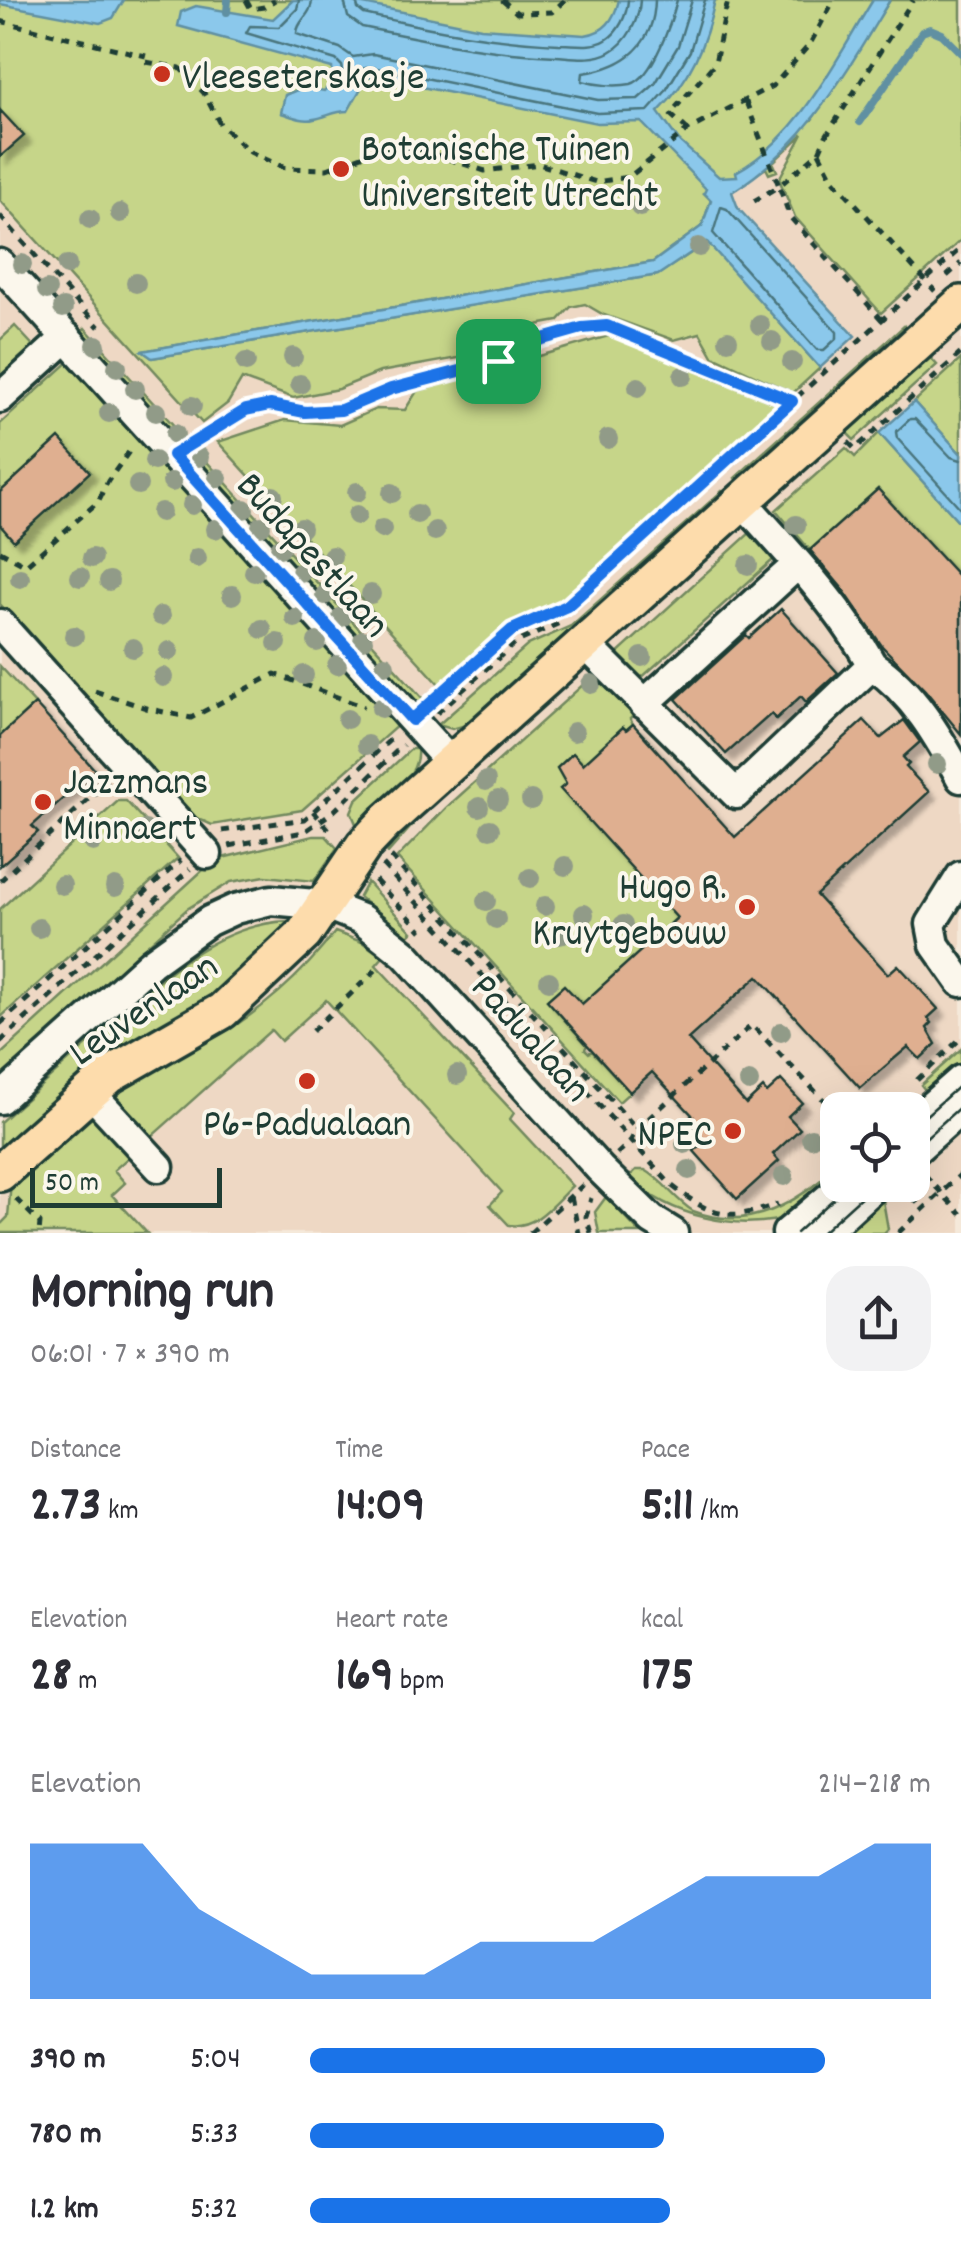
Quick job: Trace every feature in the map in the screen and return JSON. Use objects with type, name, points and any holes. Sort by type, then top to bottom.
[{"type":"main road","name":"Leuvenlaan","points":[[7,1184],[90,1092],[129,1061],[222,1011],[304,934],[364,844],[450,762],[576,631],[741,500],[952,306]]},
{"type":"street","name":"Budapestlaan","points":[[0,264],[450,762]]},
{"type":"street","points":[[0,398],[66,337]]},
{"type":"street","points":[[741,500],[798,564],[861,644],[872,666],[888,676],[930,724],[961,778]]},
{"type":"street","points":[[644,704],[798,564]]},
{"type":"street","points":[[0,624],[207,854]]},
{"type":"street","points":[[576,631],[736,794],[872,666]]},
{"type":"street","points":[[961,876],[931,924],[935,945],[961,982]]},
{"type":"street","name":"Leuvenlaan","points":[[0,1099],[151,963],[209,922],[234,909],[271,900],[326,905]]},
{"type":"street","name":"Padualaan","points":[[326,905],[361,919],[404,954],[600,1170],[652,1220],[673,1233]]},
{"type":"street","points":[[930,1107],[961,1080]]},
{"type":"street","points":[[90,1092],[159,1167]]},
{"type":"street","points":[[930,1147],[961,1109]]},
{"type":"street","points":[[807,1231],[822,1202]]},
{"type":"street","points":[[807,1231],[850,1202]]},
{"type":"path","points":[[246,0],[251,8],[264,7],[275,0]]},
{"type":"path","points":[[502,0],[517,13],[552,12],[565,0]]},
{"type":"path","points":[[688,130],[670,114],[715,63],[728,0]]},
{"type":"path","points":[[0,21],[180,68],[204,94],[220,124],[250,152],[285,168],[327,170],[378,150],[415,148],[485,171],[539,164],[596,182],[629,177],[688,130],[774,85],[810,44],[834,0]]},
{"type":"path","points":[[754,201],[819,152],[913,0]]},
{"type":"path","points":[[746,102],[790,217],[882,320]]},
{"type":"path","points":[[819,152],[832,178],[952,306]]},
{"type":"path","points":[[0,216],[99,327]]},
{"type":"path","points":[[412,720],[512,630],[567,606],[960,252]]},
{"type":"path","points":[[173,455],[246,410],[270,405],[305,412],[341,410],[391,389],[498,361],[529,343],[582,328],[607,326],[792,401]]},
{"type":"path","points":[[846,439],[854,449],[959,358]]},
{"type":"path","points":[[0,550],[26,566],[98,502],[108,481],[148,427]]},
{"type":"path","points":[[440,710],[515,643],[576,631]]},
{"type":"path","points":[[92,690],[191,718],[275,674],[368,708]]},
{"type":"path","points":[[0,881],[127,765]]},
{"type":"path","points":[[334,811],[671,1185],[702,1210],[744,1216],[788,1200]]},
{"type":"path","points":[[401,846],[390,857],[637,1129]]},
{"type":"path","points":[[630,1142],[637,1129],[752,1025],[820,1096]]},
{"type":"path","points":[[911,1086],[961,1038]]},
{"type":"path","points":[[898,1233],[961,1174]]},
{"type":"path","points":[[930,1178],[961,1214]]},
{"type":"path","points":[[7,1184],[40,1223],[39,1233]]},
{"type":"path","points":[[571,1196],[579,1233]]},
{"type":"path","points":[[917,1202],[922,1208]]},
{"type":"shaded area","points":[[0,0],[961,0],[961,1233],[0,1233]]},
{"type":"green space","name":"Botanische Tuinen Universiteit Utrecht","points":[[0,0],[873,0],[811,121],[890,0],[961,0],[961,240],[881,313],[795,217],[779,179],[803,134],[773,162],[777,171],[769,174],[766,168],[732,191],[704,193],[711,200],[702,226],[653,262],[143,351],[152,358],[657,275],[708,242],[820,368],[793,393],[713,356],[700,333],[674,340],[604,315],[585,304],[571,307],[558,321],[515,329],[469,356],[380,372],[338,389],[293,398],[242,379],[228,403],[202,423],[0,200]]},
{"type":"green space","points":[[15,326],[39,352],[0,387],[0,340]]},
{"type":"green space","points":[[904,326],[906,331],[738,483],[735,478]]},
{"type":"green space","points":[[85,328],[424,700],[418,705],[80,332]]},
{"type":"green space","points":[[612,335],[780,405],[562,603],[509,625],[443,685],[218,442],[285,420],[340,425],[376,409],[405,410],[417,391]]},
{"type":"green space","points":[[928,355],[937,365],[854,440],[846,432],[771,499],[771,494]]},
{"type":"green space","points":[[72,359],[398,725],[302,810],[212,825],[192,816],[0,604],[0,424]]},
{"type":"green space","points":[[961,359],[961,454],[914,402]]},
{"type":"green space","points":[[879,433],[961,524],[961,579],[878,489],[810,550],[776,510],[846,448],[855,457]]},
{"type":"green space","points":[[722,491],[726,493],[466,725],[452,729],[438,725],[528,645],[571,626]]},
{"type":"green space","points":[[752,531],[774,559],[639,680],[616,655]]},
{"type":"green space","points":[[0,666],[35,704],[0,736]]},
{"type":"green space","points":[[575,670],[582,670],[418,819],[387,854],[397,834]]},
{"type":"green space","points":[[596,673],[635,714],[630,719],[633,724],[626,730],[623,727],[561,789],[681,914],[565,1020],[587,1045],[585,1049],[592,1051],[630,1092],[619,1102],[397,858],[446,808]]},
{"type":"green space","points":[[411,749],[417,749],[416,760],[405,782],[357,826],[351,812],[356,800]]},
{"type":"green space","points":[[118,801],[126,801],[178,858],[0,1018],[0,909]]},
{"type":"green space","points":[[326,836],[337,848],[314,881],[265,876],[231,882],[187,909],[0,1079],[0,1055],[214,860]]},
{"type":"green space","points":[[367,882],[412,932],[407,937],[359,897]]},
{"type":"green space","points":[[289,921],[209,1001],[92,1067],[0,1150],[0,1122],[162,978],[209,945],[234,933]]},
{"type":"green space","points":[[335,932],[362,942],[383,957],[376,965],[514,1113],[510,1119],[572,1186],[551,1207],[528,1223],[509,1225],[490,1205],[502,1192],[326,1000],[281,1041],[271,1030],[114,1170],[125,1183],[112,1195],[147,1233],[0,1233],[0,1225],[8,1217],[11,1182],[84,1114],[100,1121],[116,1098],[115,1089],[246,1018],[295,978]]},
{"type":"green space","points":[[961,1049],[961,1074],[933,1100],[921,1085]]},
{"type":"green space","points":[[636,1170],[645,1170],[693,1211],[714,1217],[753,1216],[806,1191],[820,1180],[820,1197],[799,1213],[749,1223],[705,1218],[684,1211],[628,1178]]},
{"type":"green space","points":[[606,1197],[640,1233],[599,1233],[595,1212]]},
{"type":"green space","points":[[867,1202],[883,1202],[888,1229],[884,1233],[834,1233]]},
{"type":"water","points":[[0,0],[124,0],[113,18],[100,23],[0,4]]},
{"type":"water","points":[[293,0],[344,0],[481,28],[585,35],[608,24],[619,0],[715,0],[695,60],[658,112],[679,141],[719,177],[737,176],[736,172],[779,139],[814,95],[873,0],[890,0],[803,130],[782,153],[732,192],[738,208],[855,336],[820,368],[707,242],[658,275],[152,358],[142,351],[653,262],[702,226],[711,200],[704,193],[706,189],[641,122],[597,123],[368,76],[348,111],[302,119],[281,113],[285,95],[304,87],[324,91],[333,81],[332,68],[178,26],[181,12],[196,6],[273,19]]},
{"type":"water","points":[[914,402],[961,454],[961,524],[879,433]]},
{"type":"building","points":[[0,110],[24,136],[0,157]]},
{"type":"building","points":[[59,438],[90,472],[14,541],[0,525],[0,492]]},
{"type":"building","points":[[878,489],[961,579],[961,734],[882,646],[810,550]]},
{"type":"building","points":[[781,609],[838,673],[806,702],[801,696],[776,719],[771,714],[726,754],[676,699],[746,635],[749,638]]},
{"type":"building","points":[[35,704],[95,770],[32,826],[38,832],[0,866],[0,736]]},
{"type":"building","name":"Hugo R. Kruytgebouw","points":[[864,720],[881,738],[904,720],[920,742],[903,757],[909,764],[906,767],[929,792],[816,895],[888,974],[898,965],[938,1009],[928,1018],[932,1023],[927,1028],[936,1044],[920,1059],[908,1047],[860,1088],[758,976],[688,1039],[746,1104],[763,1088],[767,1093],[781,1080],[802,1103],[788,1116],[800,1129],[773,1154],[779,1161],[737,1199],[694,1151],[705,1141],[687,1121],[693,1116],[652,1072],[630,1092],[547,1000],[564,985],[582,1004],[677,918],[560,789],[566,784],[557,768],[573,753],[583,764],[623,727],[626,730],[633,724],[735,837]]},
{"type":"waterway","points":[[227,12],[228,0]]},
{"type":"waterway","points":[[860,122],[922,32],[930,29],[942,34],[961,53]]},
{"type":"tram line","points":[[930,1112],[961,1084]]},
{"type":"tram line","points":[[930,1134],[961,1106]]},
{"type":"tram line","points":[[796,1233],[830,1202]]},
{"type":"tram line","points":[[821,1233],[855,1202]]},
{"type":"place","name":"Vleeseterskasje","points":[[162,74]]},
{"type":"place","name":"Botanische Tuinen Universiteit Utrecht","points":[[341,169]]},
{"type":"place","name":"Jazzmans Minnaert","points":[[43,802]]},
{"type":"place","name":"Hugo R. Kruytgebouw","points":[[747,907]]},
{"type":"place","name":"P6-Padualaan","points":[[307,1081]]},
{"type":"place","name":"NPEC","points":[[733,1131]]},
{"type":"route","points":[[607,326],[792,401],[567,606],[512,630],[412,720],[173,455],[246,410],[270,405],[305,412],[341,410],[391,389],[498,361],[529,343],[582,328],[607,326]]}]
